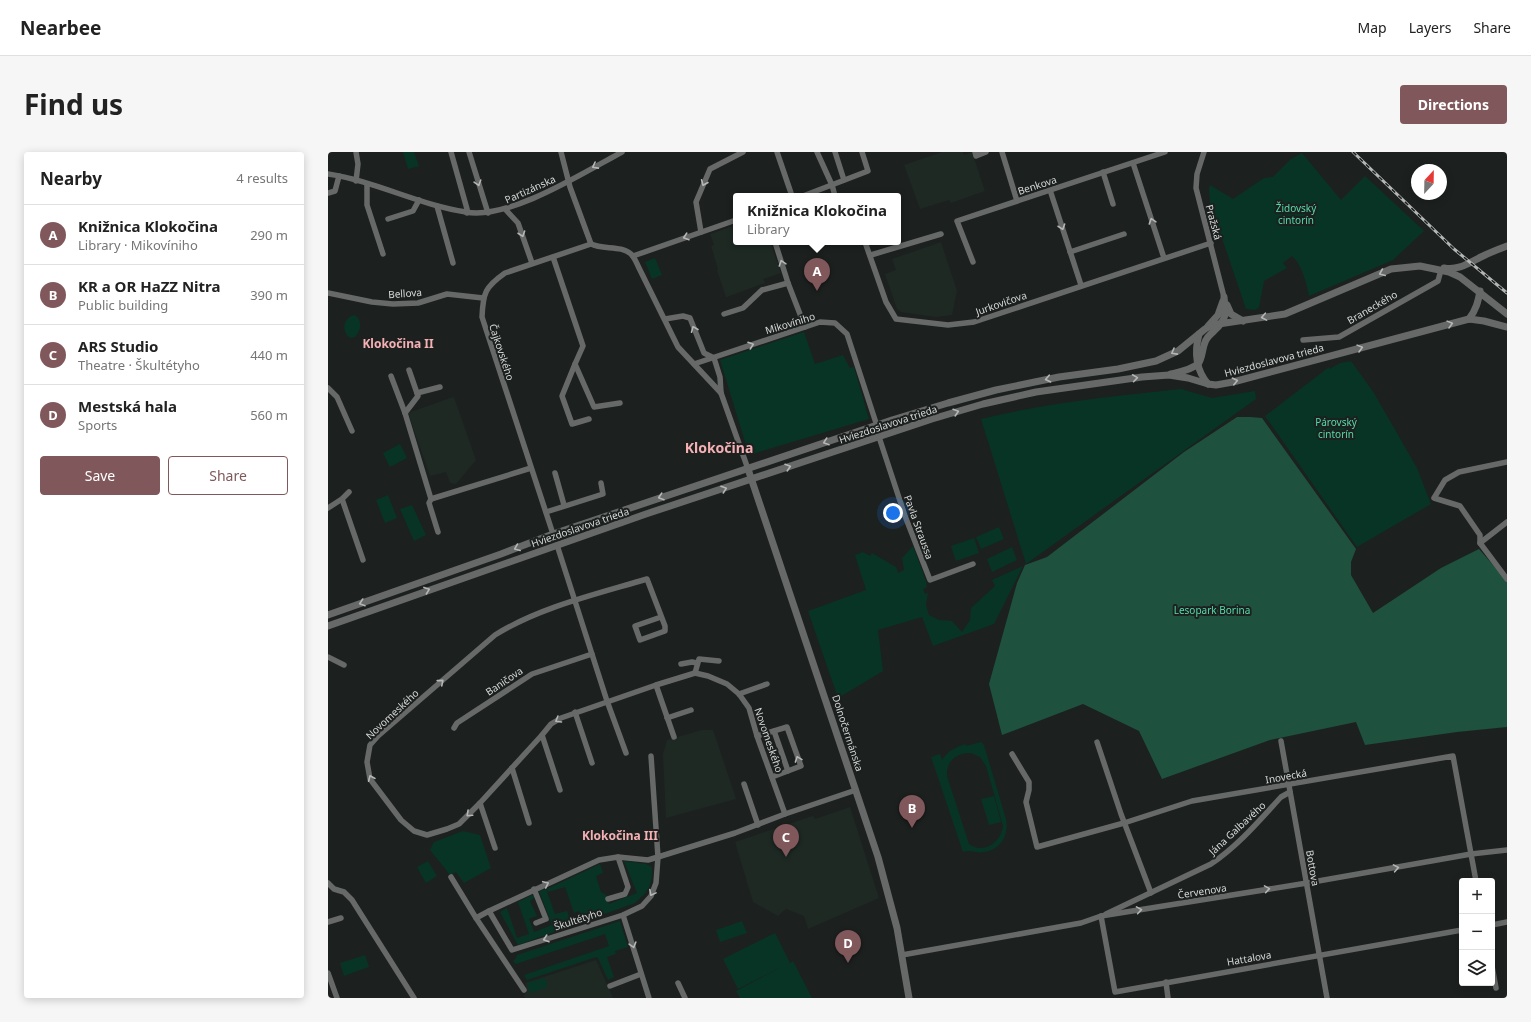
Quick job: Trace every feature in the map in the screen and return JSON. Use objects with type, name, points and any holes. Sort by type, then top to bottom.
[{"type":"street","points":[[356,152],[358,164],[356,181]]},
{"type":"street","points":[[451,152],[467,213]]},
{"type":"street","points":[[469,152],[488,213]]},
{"type":"street","points":[[561,152],[575,202],[591,244],[601,248],[623,250],[633,256],[678,347],[721,393]]},
{"type":"street","name":"Partizánska","points":[[328,174],[367,184],[437,206],[467,213],[488,213],[506,209],[569,180],[622,152]]},
{"type":"street","points":[[701,232],[696,202],[710,169],[743,152]]},
{"type":"street","points":[[777,152],[791,193]]},
{"type":"street","points":[[817,152],[834,193]]},
{"type":"street","points":[[835,152],[844,180]]},
{"type":"street","points":[[811,193],[868,171],[862,152]]},
{"type":"street","points":[[975,152],[976,156],[986,152]]},
{"type":"street","points":[[1002,152],[1017,201]]},
{"type":"street","name":"Benkova","points":[[973,262],[957,221],[1165,152]]},
{"type":"street","name":"Pražská","points":[[1204,152],[1197,174],[1196,188],[1224,297]]},
{"type":"street","points":[[1133,162],[1164,258]]},
{"type":"street","points":[[1103,172],[1113,204]]},
{"type":"street","points":[[328,193],[334,191],[339,176]]},
{"type":"street","points":[[367,184],[367,205],[383,254]]},
{"type":"street","points":[[1050,190],[1081,285]]},
{"type":"street","points":[[388,219],[413,212],[419,200]]},
{"type":"street","points":[[437,206],[453,263]]},
{"type":"street","points":[[506,209],[518,223],[532,263]]},
{"type":"street","points":[[633,256],[733,221]]},
{"type":"street","points":[[871,255],[941,234]]},
{"type":"street","points":[[1070,252],[1124,234]]},
{"type":"street","name":"Jurkovičova","points":[[866,245],[886,302],[896,319],[948,325],[974,322],[1081,285],[1211,243]]},
{"type":"street","name":"Čajkovského","points":[[553,534],[482,317],[483,298],[492,282],[505,273],[591,244]]},
{"type":"street","points":[[776,245],[788,283],[805,327]]},
{"type":"street","points":[[1420,266],[1433,266],[1452,269],[1466,265],[1507,246]]},
{"type":"street","points":[[553,257],[583,346],[562,396],[572,424],[589,419]]},
{"type":"street","points":[[1466,265],[1463,272],[1471,285]]},
{"type":"street","name":"Hviezdoslavova trieda","points":[[328,616],[642,503],[920,411],[996,390],[1059,377],[1118,369],[1156,361],[1178,351],[1205,329],[1223,323],[1285,314],[1391,270],[1420,266],[1440,270],[1460,277],[1480,291],[1507,314]]},
{"type":"street","name":"Braneckého","points":[[1303,340],[1339,337],[1438,281],[1440,270]]},
{"type":"street","points":[[724,314],[743,308],[762,290],[788,283]]},
{"type":"street","points":[[1469,319],[1477,306],[1480,291]]},
{"type":"street","name":"Bellova","points":[[328,293],[372,302],[393,304],[418,303],[447,294],[483,298]]},
{"type":"street","points":[[1224,297],[1231,314],[1243,321]]},
{"type":"street","points":[[1169,375],[1191,368],[1198,364],[1207,338],[1223,323],[1226,313],[1224,297]]},
{"type":"street","points":[[1205,329],[1218,315],[1224,297]]},
{"type":"street","points":[[665,319],[683,316],[690,318],[704,353],[714,358],[720,377],[721,393],[748,468]]},
{"type":"street","points":[[1469,319],[1507,327]]},
{"type":"street","name":"Hviezdoslavova trieda","points":[[328,626],[646,514],[968,408],[1036,392],[1142,377],[1169,375],[1216,385],[1233,382],[1469,319]]},
{"type":"street","name":"Mikovíniho","points":[[694,364],[820,322],[835,323],[848,334],[877,426]]},
{"type":"street","points":[[1199,334],[1196,344],[1198,364],[1202,376],[1208,384]]},
{"type":"street","points":[[575,364],[594,407],[620,403]]},
{"type":"street","points":[[405,413],[418,396],[409,370]]},
{"type":"street","points":[[391,376],[405,413],[431,499],[429,503],[438,532]]},
{"type":"street","points":[[417,394],[440,387]]},
{"type":"street","points":[[328,388],[338,397],[352,431]]},
{"type":"street","points":[[877,426],[879,437]]},
{"type":"street","name":"Pavla Straussa","points":[[879,437],[905,516],[930,580],[973,564]]},
{"type":"street","points":[[1507,462],[1459,472],[1445,480],[1434,498],[1460,506],[1480,535],[1480,543],[1507,579]]},
{"type":"street","points":[[431,499],[531,468]]},
{"type":"street","name":"Dolnočermánska","points":[[748,468],[886,883],[902,955],[909,998]]},
{"type":"street","points":[[555,473],[564,505]]},
{"type":"street","points":[[546,512],[564,505],[603,494],[601,483]]},
{"type":"street","points":[[328,508],[342,499],[349,492]]},
{"type":"street","points":[[342,499],[363,560]]},
{"type":"street","points":[[642,503],[646,514]]},
{"type":"street","points":[[1480,543],[1507,522]]},
{"type":"street","points":[[553,534],[607,701],[626,753]]},
{"type":"street","name":"Novomeského","points":[[661,617],[647,579],[574,601],[514,623],[495,635],[378,736],[370,745],[367,762],[370,779],[401,820],[414,831],[427,835],[447,829],[459,824],[480,803],[542,736],[551,724],[575,712],[694,673],[708,676],[727,684],[739,694],[749,708],[757,736],[785,814]]},
{"type":"street","points":[[661,617],[665,626],[665,631],[640,640],[635,626],[661,617]]},
{"type":"street","name":"Baničova","points":[[454,728],[457,723],[532,674],[592,654]]},
{"type":"street","points":[[328,657],[344,665]]},
{"type":"street","points":[[694,673],[699,659],[719,662]]},
{"type":"street","points":[[682,664],[692,662],[697,663]]},
{"type":"street","points":[[739,694],[768,684]]},
{"type":"street","points":[[656,685],[674,737]]},
{"type":"street","points":[[667,718],[691,710]]},
{"type":"street","points":[[575,712],[592,763]]},
{"type":"street","points":[[757,736],[787,727],[801,766],[772,777]]},
{"type":"street","points":[[774,731],[788,771]]},
{"type":"street","points":[[542,736],[560,790]]},
{"type":"street","name":"Bottova","points":[[1282,740],[1327,998]]},
{"type":"street","points":[[1097,742],[1124,823],[1151,893]]},
{"type":"street","name":"Inovecká","points":[[1012,754],[1029,782],[1026,802],[1037,847],[1124,823],[1192,801],[1453,756],[1471,854]]},
{"type":"street","name":"Škultétyho","points":[[489,911],[512,950],[623,915],[642,906],[651,896],[656,883],[658,857],[651,756]]},
{"type":"street","points":[[512,768],[530,823]]},
{"type":"street","points":[[744,784],[758,824]]},
{"type":"street","points":[[476,918],[534,889],[599,860],[618,857],[648,860],[735,833],[856,790]]},
{"type":"street","name":"Jána Galbavého","points":[[1101,916],[1220,859],[1281,798],[1290,792]]},
{"type":"street","points":[[480,803],[495,848]]},
{"type":"street","name":"Červenova","points":[[902,955],[1081,922],[1101,916],[1307,883],[1471,854],[1507,850]]},
{"type":"street","points":[[1471,854],[1475,878]]},
{"type":"street","name":"Škultétyho","points":[[608,900],[625,894],[628,887],[618,857]]},
{"type":"street","points":[[451,877],[476,918],[524,990]]},
{"type":"street","points":[[328,883],[334,889],[344,892],[352,900],[414,998]]},
{"type":"street","points":[[328,891],[334,889]]},
{"type":"street","name":"Škultétyho","points":[[534,889],[546,919],[536,923]]},
{"type":"street","points":[[623,915],[649,998]]},
{"type":"street","name":"Hattalova","points":[[1101,916],[1115,992],[1459,931]]},
{"type":"street","points":[[328,922],[341,918]]},
{"type":"street","points":[[1495,924],[1507,922]]},
{"type":"street","points":[[328,973],[337,998]]},
{"type":"street","points":[[610,986],[641,974]]},
{"type":"street","points":[[1166,982],[1168,998]]},
{"type":"street","points":[[1495,982],[1496,988]]},
{"type":"street","points":[[678,983],[685,998]]},
{"type":"shaded area","points":[[942,152],[963,152],[964,155],[972,152],[985,191],[951,203],[949,200],[920,209],[904,165]]},
{"type":"shaded area","points":[[733,226],[733,245],[771,245],[781,273],[763,279],[765,283],[726,297],[717,270],[718,269],[711,246],[714,245],[710,234]]},
{"type":"shaded area","points":[[941,242],[957,291],[952,315],[936,317],[901,312],[897,309],[885,274],[896,270],[892,259]]},
{"type":"shaded area","points":[[453,397],[476,460],[456,484],[450,483],[446,472],[430,476],[408,413]]},
{"type":"shaded area","points":[[702,730],[713,730],[736,799],[666,818],[663,754],[667,740]]},
{"type":"shaded area","points":[[850,807],[879,898],[808,929],[804,916],[786,909],[778,916],[753,902],[735,842],[813,816],[815,819]]},
{"type":"shaded area","points":[[596,960],[613,998],[525,998],[524,995],[527,990],[525,983]]},
{"type":"green space","points":[[403,152],[414,152],[419,166],[408,169]]},
{"type":"green space","name":"Židovský cintorín","points":[[1302,153],[1341,200],[1365,176],[1424,231],[1393,260],[1309,296],[1301,269],[1292,256],[1283,263],[1287,268],[1264,281],[1259,307],[1255,310],[1246,309],[1210,203],[1210,185],[1233,199],[1264,178],[1273,177],[1291,159]]},
{"type":"green space","points":[[655,258],[662,275],[652,279],[645,262]]},
{"type":"green space","points":[[354,315],[359,319],[360,328],[355,337],[350,338],[345,332],[344,325],[347,319]]},
{"type":"green space","points":[[804,332],[815,364],[843,355],[850,368],[854,367],[869,419],[749,455],[720,360]]},
{"type":"green space","name":"Párovský cintorín","points":[[1351,361],[1374,393],[1417,468],[1431,504],[1357,547],[1265,416],[1329,367],[1330,369],[1340,363]]},
{"type":"green space","points":[[1181,389],[1212,398],[1255,391],[1256,399],[1026,564],[981,419],[1055,404]]},
{"type":"green space","name":"Lesopark Borina","points":[[1237,417],[1262,418],[1356,549],[1351,562],[1351,575],[1373,613],[1441,568],[1479,549],[1507,581],[1507,727],[1457,732],[1365,745],[1356,722],[1270,740],[1162,779],[1139,731],[1083,704],[1002,735],[989,684],[1017,583],[1025,565],[1047,557],[1184,452]]},
{"type":"green space","points":[[400,444],[407,458],[390,467],[383,453]]},
{"type":"green space","points":[[388,495],[397,518],[385,523],[376,500]]},
{"type":"green space","points":[[412,505],[426,535],[414,541],[400,509]]},
{"type":"green space","points":[[999,527],[1004,539],[981,549],[976,537]]},
{"type":"green space","points":[[974,538],[979,553],[956,561],[951,546]]},
{"type":"green space","points":[[913,546],[926,581],[927,587],[923,589],[925,594],[928,593],[926,605],[929,615],[939,620],[952,621],[962,632],[970,620],[971,608],[995,586],[992,580],[1023,566],[994,624],[933,646],[922,617],[878,630],[883,671],[838,698],[808,611],[866,590],[855,555],[863,552],[870,556],[872,553],[896,567],[898,573],[904,570],[902,558]]},
{"type":"green space","points":[[1012,547],[1017,560],[992,572],[987,559]]},
{"type":"green space","points":[[981,742],[984,745],[1006,819],[1007,825],[1005,836],[999,845],[990,851],[963,852],[931,757],[940,754],[942,760],[947,754],[958,746],[966,744],[966,746]],"holes":[[[966,753],[971,753],[980,757],[986,766],[1003,826],[1002,832],[995,842],[991,845],[980,848],[969,844],[947,776],[948,766],[953,758]]]},
{"type":"green space","points":[[994,796],[1001,822],[989,825],[981,799]]},
{"type":"green space","points":[[463,831],[480,835],[491,868],[464,883],[456,872],[450,875],[430,850],[434,842]]},
{"type":"green space","points":[[428,861],[437,876],[426,883],[417,867]]},
{"type":"green space","points":[[624,861],[646,864],[652,867],[649,888],[635,903],[518,945],[500,912],[507,908],[517,938],[529,934],[518,902],[532,895],[535,897],[530,901],[537,916],[529,919],[534,932],[552,925],[539,891],[546,889],[555,914],[567,911],[571,921],[581,919],[579,911],[574,913],[565,887],[548,892],[547,889],[600,864],[603,873],[596,876],[601,892],[606,895],[609,904],[637,893]]},
{"type":"green space","points":[[620,921],[628,947],[615,951],[616,954],[607,957],[614,977],[608,980],[598,958],[596,957],[527,980],[524,975],[609,946],[605,934],[516,964],[513,961],[517,955]]},
{"type":"green space","points":[[742,921],[747,933],[720,942],[716,930]]},
{"type":"green space","points":[[775,933],[790,963],[793,961],[812,998],[740,998],[736,991],[785,965],[738,989],[723,959]]},
{"type":"green space","points":[[365,955],[369,967],[344,976],[340,963]]},
{"type":"green space","points":[[545,978],[548,987],[530,993],[527,983]]},
{"type":"railway","points":[[1353,152],[1454,249],[1507,293]]},
{"type":"place","name":"Knižnica Klokočina","points":[[817,291]]},
{"type":"place","name":"KR a OR HaZZ Nitra","points":[[912,828]]},
{"type":"place","name":"ARS Studio","points":[[786,857]]},
{"type":"place","name":"Mestská hala","points":[[848,963]]},
{"type":"district","name":"Klokočina II","points":[[398,344]]},
{"type":"district","name":"Klokočina","points":[[719,448]]},
{"type":"district","name":"Klokočina III","points":[[620,836]]}]
